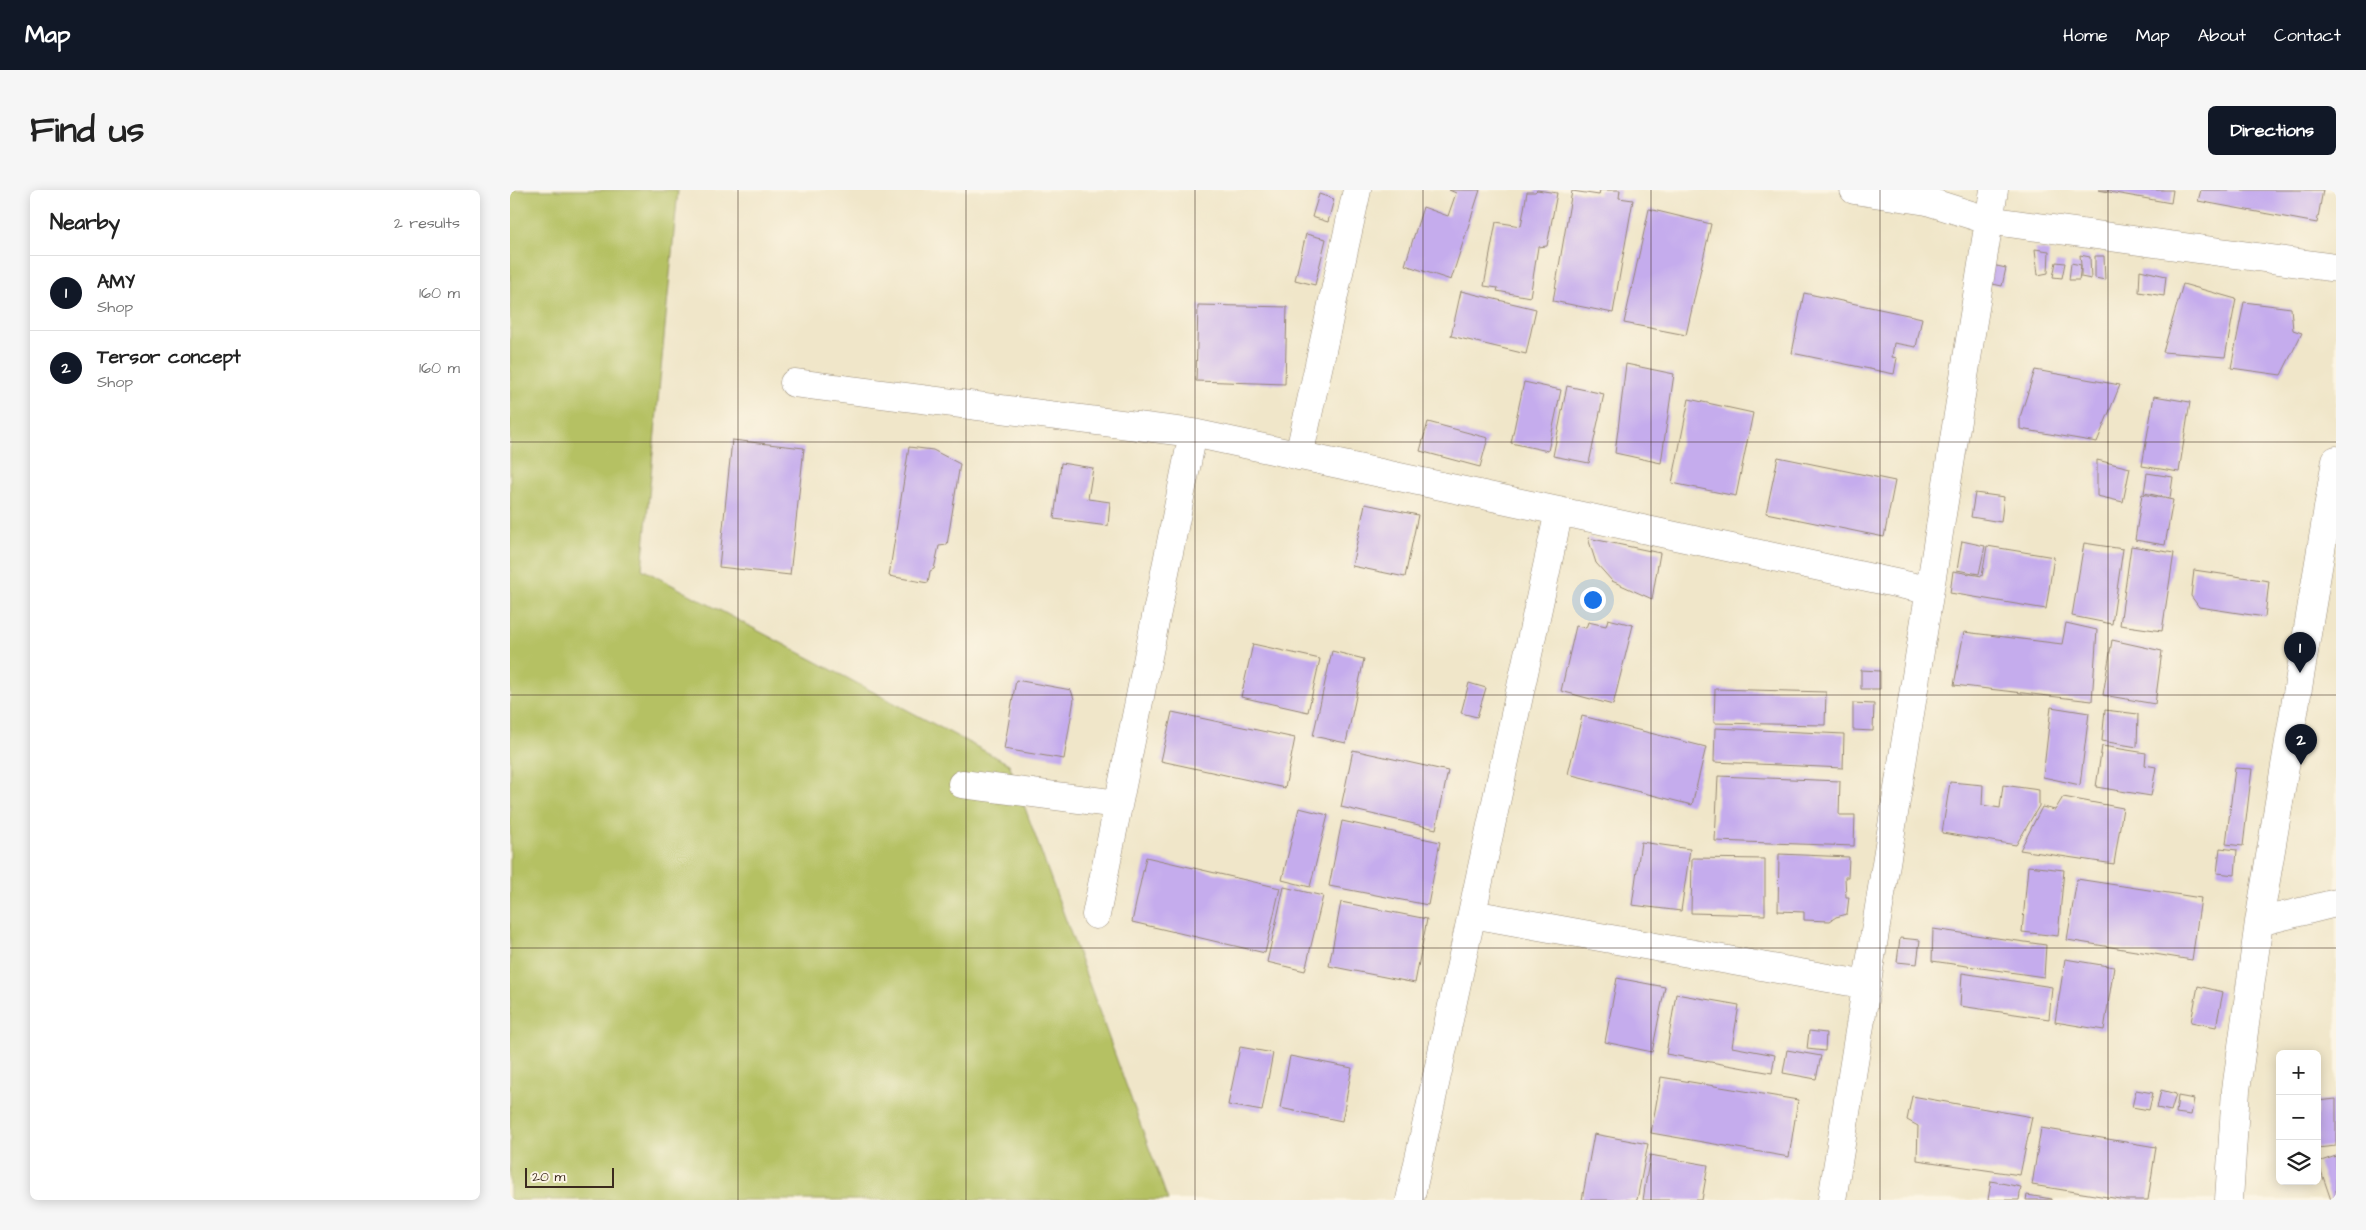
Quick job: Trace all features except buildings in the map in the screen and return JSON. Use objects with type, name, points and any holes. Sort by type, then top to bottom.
[{"type":"street","points":[[1300,456],[1357,190]]},
{"type":"street","points":[[1854,190],[1927,200],[1987,220],[2336,268]]},
{"type":"street","points":[[1832,1200],[1987,220],[1994,190]]},
{"type":"street","points":[[794,383],[1193,433],[1928,590]]},
{"type":"street","points":[[1096,915],[1193,433]]},
{"type":"street","points":[[2229,1200],[2236,1090],[2259,922],[2336,460]]},
{"type":"street","points":[[1410,1200],[1558,511]]},
{"type":"street","points":[[962,784],[1118,804]]},
{"type":"street","points":[[2259,922],[2336,904]]},
{"type":"street","points":[[1472,914],[1867,985]]},
{"type":"green space","points":[[510,190],[678,190],[642,569],[1009,764],[1168,1200],[510,1200]]},
{"type":"place","name":"AMY","points":[[2300,673]]},
{"type":"place","name":"Tersor concept","points":[[2301,765]]}]
